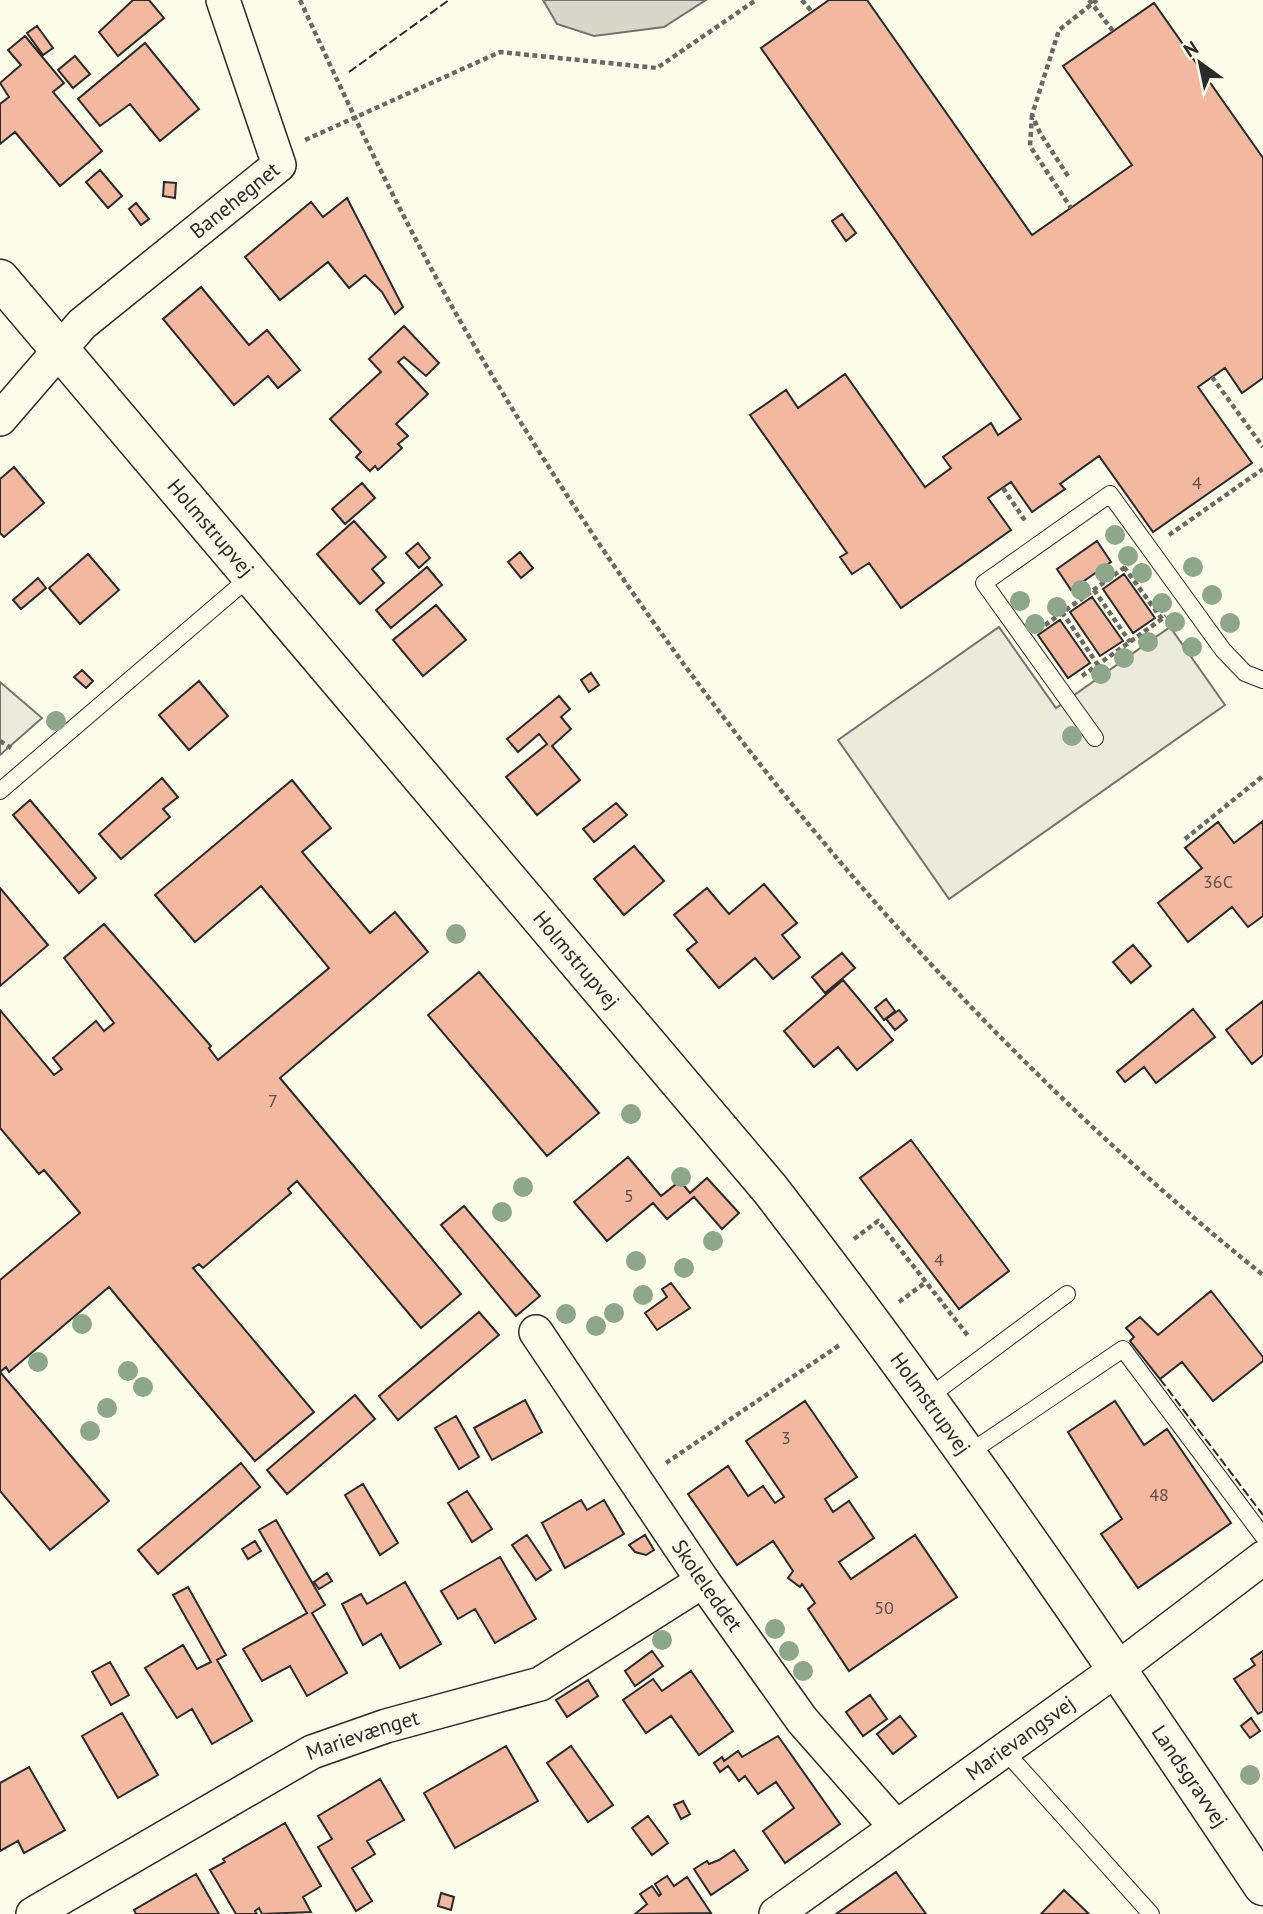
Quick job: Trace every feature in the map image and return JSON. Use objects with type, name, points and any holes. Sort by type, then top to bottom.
[{"type":"street","name":"Banehegnet","points":[[61,352],[82,324],[279,165],[223,0]]},
{"type":"street","name":"Holmstrupvej","points":[[0,279],[770,1189],[873,1322],[1117,1669]]},
{"type":"street","points":[[0,419],[61,352]]},
{"type":"street","name":"Skoleleddet","points":[[536,1332],[703,1581],[802,1720],[896,1828]]},
{"type":"street","name":"Marievangsvej","points":[[776,1914],[1117,1669],[1263,1558]]},
{"type":"street","name":"Marievænget","points":[[33,1914],[312,1752],[386,1726],[540,1684],[703,1581]]},
{"type":"street","name":"Landsgravvej","points":[[1117,1669],[1263,1886]]},
{"type":"lane","points":[[1096,738],[984,583],[1110,494],[1223,650],[1245,673],[1263,680]]},
{"type":"lane","points":[[0,792],[251,576]]},
{"type":"lane","points":[[926,1399],[1067,1294]]},
{"type":"lane","points":[[966,1455],[1123,1349],[1263,1536]]},
{"type":"lane","points":[[1004,1750],[1151,1914]]},
{"type":"path","points":[[300,0],[354,117],[467,332],[550,469],[635,599],[777,788],[869,895],[1049,1086],[1144,1174],[1263,1275]]},
{"type":"path","points":[[276,154],[500,52],[657,68],[756,0]]},
{"type":"path","points":[[803,0],[811,12]]},
{"type":"path","points":[[1072,208],[1030,146],[1032,115],[1059,30],[1093,1],[1113,31]]},
{"type":"path","points":[[1032,115],[1040,133],[1068,176]]},
{"type":"path","points":[[1212,377],[1263,447]]},
{"type":"path","points":[[1025,640],[1263,469]]},
{"type":"path","points":[[1003,488],[1041,542]]},
{"type":"path","points":[[1124,567],[1162,619]]},
{"type":"path","points":[[1094,590],[1130,642]]},
{"type":"path","points":[[1061,691],[1188,601]]},
{"type":"path","points":[[1062,612],[1098,665]]},
{"type":"path","points":[[1185,839],[1263,776]]},
{"type":"path","points":[[826,1261],[878,1221],[984,1356]]},
{"type":"path","points":[[636,1483],[873,1322]]},
{"type":"shaded area","points":[[543,0],[706,0],[664,27],[594,36],[557,24]]},
{"type":"shaded area","points":[[999,627],[1056,708],[1170,627],[1225,705],[949,899],[838,740]]},
{"type":"shaded area","points":[[0,682],[42,718],[0,755]]},
{"type":"building","points":[[133,0],[149,0],[164,18],[118,56],[99,32]]},
{"type":"building","points":[[829,0],[867,0],[1032,235],[1132,165],[1063,66],[1154,3],[1263,158],[1263,378],[1242,393],[1225,368],[1198,387],[1252,463],[1153,532],[1099,456],[1060,484],[1065,489],[1032,512],[1011,482],[988,498],[1011,530],[901,608],[869,563],[852,574],[840,557],[847,553],[750,415],[786,390],[798,408],[845,374],[925,487],[951,468],[943,457],[991,423],[998,435],[1021,419],[761,48]]},
{"type":"building","points":[[37,26],[53,48],[43,55],[27,33]]},
{"type":"building","points":[[25,36],[64,83],[53,92],[102,151],[60,186],[15,132],[0,144],[0,104],[9,97],[0,83],[21,65],[8,50]]},
{"type":"building","points":[[145,43],[199,109],[160,141],[130,104],[100,126],[78,99]]},
{"type":"building","points":[[75,56],[90,74],[73,88],[58,70]]},
{"type":"building","points":[[100,170],[122,196],[108,208],[86,182]]},
{"type":"building","points":[[164,182],[176,183],[175,198],[163,196]]},
{"type":"building","points":[[347,198],[403,307],[395,314],[382,292],[365,275],[349,288],[328,262],[280,300],[245,257],[311,202],[323,217]]},
{"type":"building","points":[[136,203],[149,219],[141,225],[129,209]]},
{"type":"building","points":[[842,214],[856,233],[846,241],[832,221]]},
{"type":"building","points":[[201,287],[249,345],[267,330],[300,370],[278,388],[268,376],[234,405],[163,319]]},
{"type":"building","points":[[404,326],[439,363],[426,376],[404,357],[398,362],[428,394],[396,424],[408,436],[398,444],[402,448],[378,470],[375,466],[370,471],[356,457],[361,452],[330,419],[381,372],[369,359]]},
{"type":"building","points":[[14,467],[44,503],[4,537],[0,533],[0,479]]},
{"type":"building","points":[[362,483],[375,498],[345,524],[332,509]]},
{"type":"building","points":[[354,521],[386,557],[372,569],[384,583],[360,604],[317,554]]},
{"type":"building","points":[[1097,541],[1111,562],[1071,590],[1057,569]]},
{"type":"building","points":[[418,543],[430,558],[419,568],[406,553]]},
{"type":"building","points":[[520,552],[533,568],[521,578],[508,562]]},
{"type":"building","points":[[88,554],[119,590],[80,624],[49,588]]},
{"type":"building","points":[[427,567],[442,585],[391,628],[376,610]]},
{"type":"building","points":[[1124,574],[1155,618],[1133,633],[1103,589]]},
{"type":"building","points":[[38,578],[46,588],[21,609],[13,600]]},
{"type":"building","points":[[1092,597],[1123,641],[1100,656],[1070,612]]},
{"type":"building","points":[[436,605],[466,640],[423,676],[393,640]]},
{"type":"building","points":[[1060,620],[1090,663],[1068,678],[1038,635]]},
{"type":"building","points":[[82,670],[93,681],[86,688],[74,677]]},
{"type":"building","points":[[591,673],[599,685],[589,692],[581,680]]},
{"type":"building","points":[[199,681],[228,716],[189,750],[159,715]]},
{"type":"building","points":[[559,696],[570,709],[561,717],[571,729],[552,746],[580,780],[537,815],[506,777],[547,744],[539,734],[518,752],[507,739]]},
{"type":"building","points":[[162,778],[178,797],[163,809],[170,817],[121,859],[99,834]]},
{"type":"building","points":[[292,780],[331,828],[302,852],[370,933],[395,912],[428,952],[280,1078],[461,1294],[421,1328],[297,1181],[288,1189],[291,1193],[203,1268],[199,1264],[193,1268],[314,1412],[255,1461],[109,1287],[9,1372],[6,1367],[0,1372],[0,1280],[80,1213],[44,1170],[39,1174],[0,1128],[0,1010],[54,1075],[62,1069],[53,1058],[96,1021],[104,1031],[114,1023],[64,958],[104,924],[211,1046],[209,1048],[218,1060],[329,968],[261,886],[195,942],[155,895]]},
{"type":"building","points":[[30,800],[96,878],[79,893],[13,815]]},
{"type":"building","points":[[616,803],[627,815],[594,842],[583,829]]},
{"type":"building","points":[[1263,821],[1263,916],[1248,927],[1232,907],[1188,942],[1158,903],[1202,868],[1185,848],[1218,822],[1234,843]]},
{"type":"building","points":[[634,846],[664,881],[624,915],[594,879]]},
{"type":"building","points":[[764,884],[797,923],[782,935],[800,957],[773,979],[755,958],[719,988],[687,950],[697,942],[674,915],[707,888],[729,914]]},
{"type":"building","points":[[0,888],[48,945],[0,986]]},
{"type":"building","points":[[1133,945],[1151,966],[1131,983],[1113,962]]},
{"type":"building","points":[[842,953],[855,968],[825,993],[812,977]]},
{"type":"building","points":[[479,972],[599,1113],[547,1156],[428,1015]]},
{"type":"building","points":[[843,980],[893,1040],[857,1070],[838,1047],[814,1067],[784,1031]]},
{"type":"building","points":[[886,999],[895,1011],[884,1020],[875,1008]]},
{"type":"building","points":[[1263,1001],[1263,1055],[1252,1064],[1226,1030]]},
{"type":"building","points":[[1193,1009],[1215,1037],[1156,1083],[1144,1067],[1125,1082],[1117,1072]]},
{"type":"building","points":[[899,1010],[907,1020],[895,1030],[886,1019]]},
{"type":"building","points":[[911,1140],[1009,1271],[959,1309],[860,1178]]},
{"type":"building","points":[[628,1157],[661,1196],[680,1181],[690,1193],[707,1178],[739,1213],[722,1229],[694,1197],[667,1219],[653,1203],[607,1241],[574,1202]]},
{"type":"building","points":[[464,1206],[540,1296],[516,1316],[441,1225]]},
{"type":"building","points":[[671,1283],[690,1308],[657,1330],[645,1313],[667,1297],[662,1289]]},
{"type":"building","points":[[1211,1291],[1263,1357],[1263,1361],[1213,1401],[1182,1362],[1160,1379],[1130,1341],[1134,1337],[1126,1328],[1140,1317],[1158,1335]]},
{"type":"building","points":[[479,1312],[499,1335],[398,1420],[379,1396]]},
{"type":"building","points":[[0,1372],[109,1501],[50,1550],[0,1491]]},
{"type":"building","points":[[355,1395],[375,1419],[287,1494],[267,1470]]},
{"type":"building","points":[[525,1400],[542,1432],[492,1460],[474,1428]]},
{"type":"building","points":[[805,1401],[857,1477],[825,1499],[833,1512],[849,1501],[874,1538],[839,1562],[851,1579],[915,1535],[957,1597],[849,1671],[808,1609],[815,1603],[802,1584],[800,1587],[788,1578],[793,1571],[773,1541],[737,1565],[688,1494],[728,1466],[748,1496],[763,1486],[775,1503],[784,1497],[746,1441]]},
{"type":"building","points":[[1115,1401],[1144,1445],[1167,1429],[1231,1523],[1138,1588],[1101,1534],[1122,1519],[1068,1432]]},
{"type":"building","points":[[456,1416],[479,1457],[459,1469],[435,1428]]},
{"type":"building","points":[[241,1463],[260,1487],[158,1574],[138,1550]]},
{"type":"building","points":[[363,1484],[398,1543],[380,1555],[345,1495]]},
{"type":"building","points":[[467,1491],[492,1529],[472,1542],[448,1503]]},
{"type":"building","points":[[581,1500],[587,1510],[604,1500],[624,1534],[565,1568],[542,1523]]},
{"type":"building","points":[[276,1520],[325,1605],[312,1613],[347,1673],[307,1696],[290,1666],[262,1681],[243,1649],[307,1613],[259,1530]]},
{"type":"building","points":[[527,1535],[551,1570],[536,1580],[512,1545]]},
{"type":"building","points":[[645,1535],[654,1550],[646,1555],[635,1552],[629,1545]]},
{"type":"building","points":[[255,1541],[261,1551],[248,1559],[242,1549]]},
{"type":"building","points":[[500,1557],[536,1619],[495,1643],[475,1609],[458,1619],[441,1591]]},
{"type":"building","points":[[327,1573],[332,1581],[319,1589],[314,1582]]},
{"type":"building","points":[[405,1582],[441,1644],[400,1668],[381,1634],[363,1645],[342,1604],[361,1594],[367,1604]]},
{"type":"building","points":[[188,1587],[226,1655],[217,1660],[252,1721],[212,1744],[192,1709],[177,1718],[145,1668],[183,1645],[197,1669],[211,1662],[173,1595]]},
{"type":"building","points":[[652,1651],[663,1666],[635,1686],[625,1671]]},
{"type":"building","points":[[1263,1651],[1263,1711],[1258,1714],[1234,1679],[1255,1665],[1251,1659]]},
{"type":"building","points":[[110,1662],[129,1695],[111,1705],[92,1672]]},
{"type":"building","points":[[691,1671],[733,1731],[699,1755],[671,1716],[646,1733],[623,1700],[653,1679],[662,1691]]},
{"type":"building","points":[[588,1680],[598,1696],[567,1717],[556,1700]]},
{"type":"building","points":[[870,1695],[887,1719],[863,1736],[846,1712]]},
{"type":"building","points":[[122,1713],[158,1775],[118,1798],[82,1736]]},
{"type":"building","points":[[900,1716],[916,1736],[893,1754],[877,1734]]},
{"type":"building","points":[[1251,1718],[1260,1731],[1250,1738],[1241,1726]]},
{"type":"building","points":[[778,1736],[840,1824],[785,1863],[763,1831],[794,1808],[776,1782],[758,1794],[745,1776],[739,1781],[728,1766],[720,1772],[714,1763],[722,1757],[724,1761],[738,1751],[742,1757]]},
{"type":"building","points":[[506,1746],[538,1801],[455,1848],[424,1793]]},
{"type":"building","points":[[571,1746],[613,1805],[588,1822],[547,1763]]},
{"type":"building","points":[[29,1767],[65,1830],[24,1853],[18,1841],[0,1851],[0,1783]]},
{"type":"building","points":[[380,1779],[404,1820],[367,1841],[375,1854],[352,1868],[372,1901],[356,1911],[318,1847],[332,1839],[318,1816]]},
{"type":"building","points":[[683,1801],[690,1814],[681,1819],[674,1805]]},
{"type":"building","points":[[648,1816],[668,1843],[652,1855],[632,1828]]},
{"type":"building","points":[[285,1823],[321,1886],[303,1897],[311,1912],[262,1914],[259,1908],[255,1911],[257,1914],[236,1914],[210,1870],[225,1862],[223,1859]]},
{"type":"building","points":[[734,1850],[748,1870],[711,1895],[694,1869],[707,1861],[709,1864],[719,1860]]},
{"type":"building","points":[[896,1872],[926,1914],[836,1914]]},
{"type":"building","points":[[196,1874],[219,1914],[136,1914],[134,1910]]},
{"type":"building","points":[[667,1876],[674,1886],[687,1877],[711,1913],[635,1914],[647,1904],[640,1894],[652,1886],[659,1896],[661,1894],[655,1884]]},
{"type":"building","points":[[1064,1890],[1089,1914],[1041,1914]]},
{"type":"building","points":[[441,1893],[454,1897],[451,1910],[438,1906]]},
{"type":"fence","points":[[349,72],[449,0]]},
{"type":"fence","points":[[1160,1379],[1263,1515]]}]
